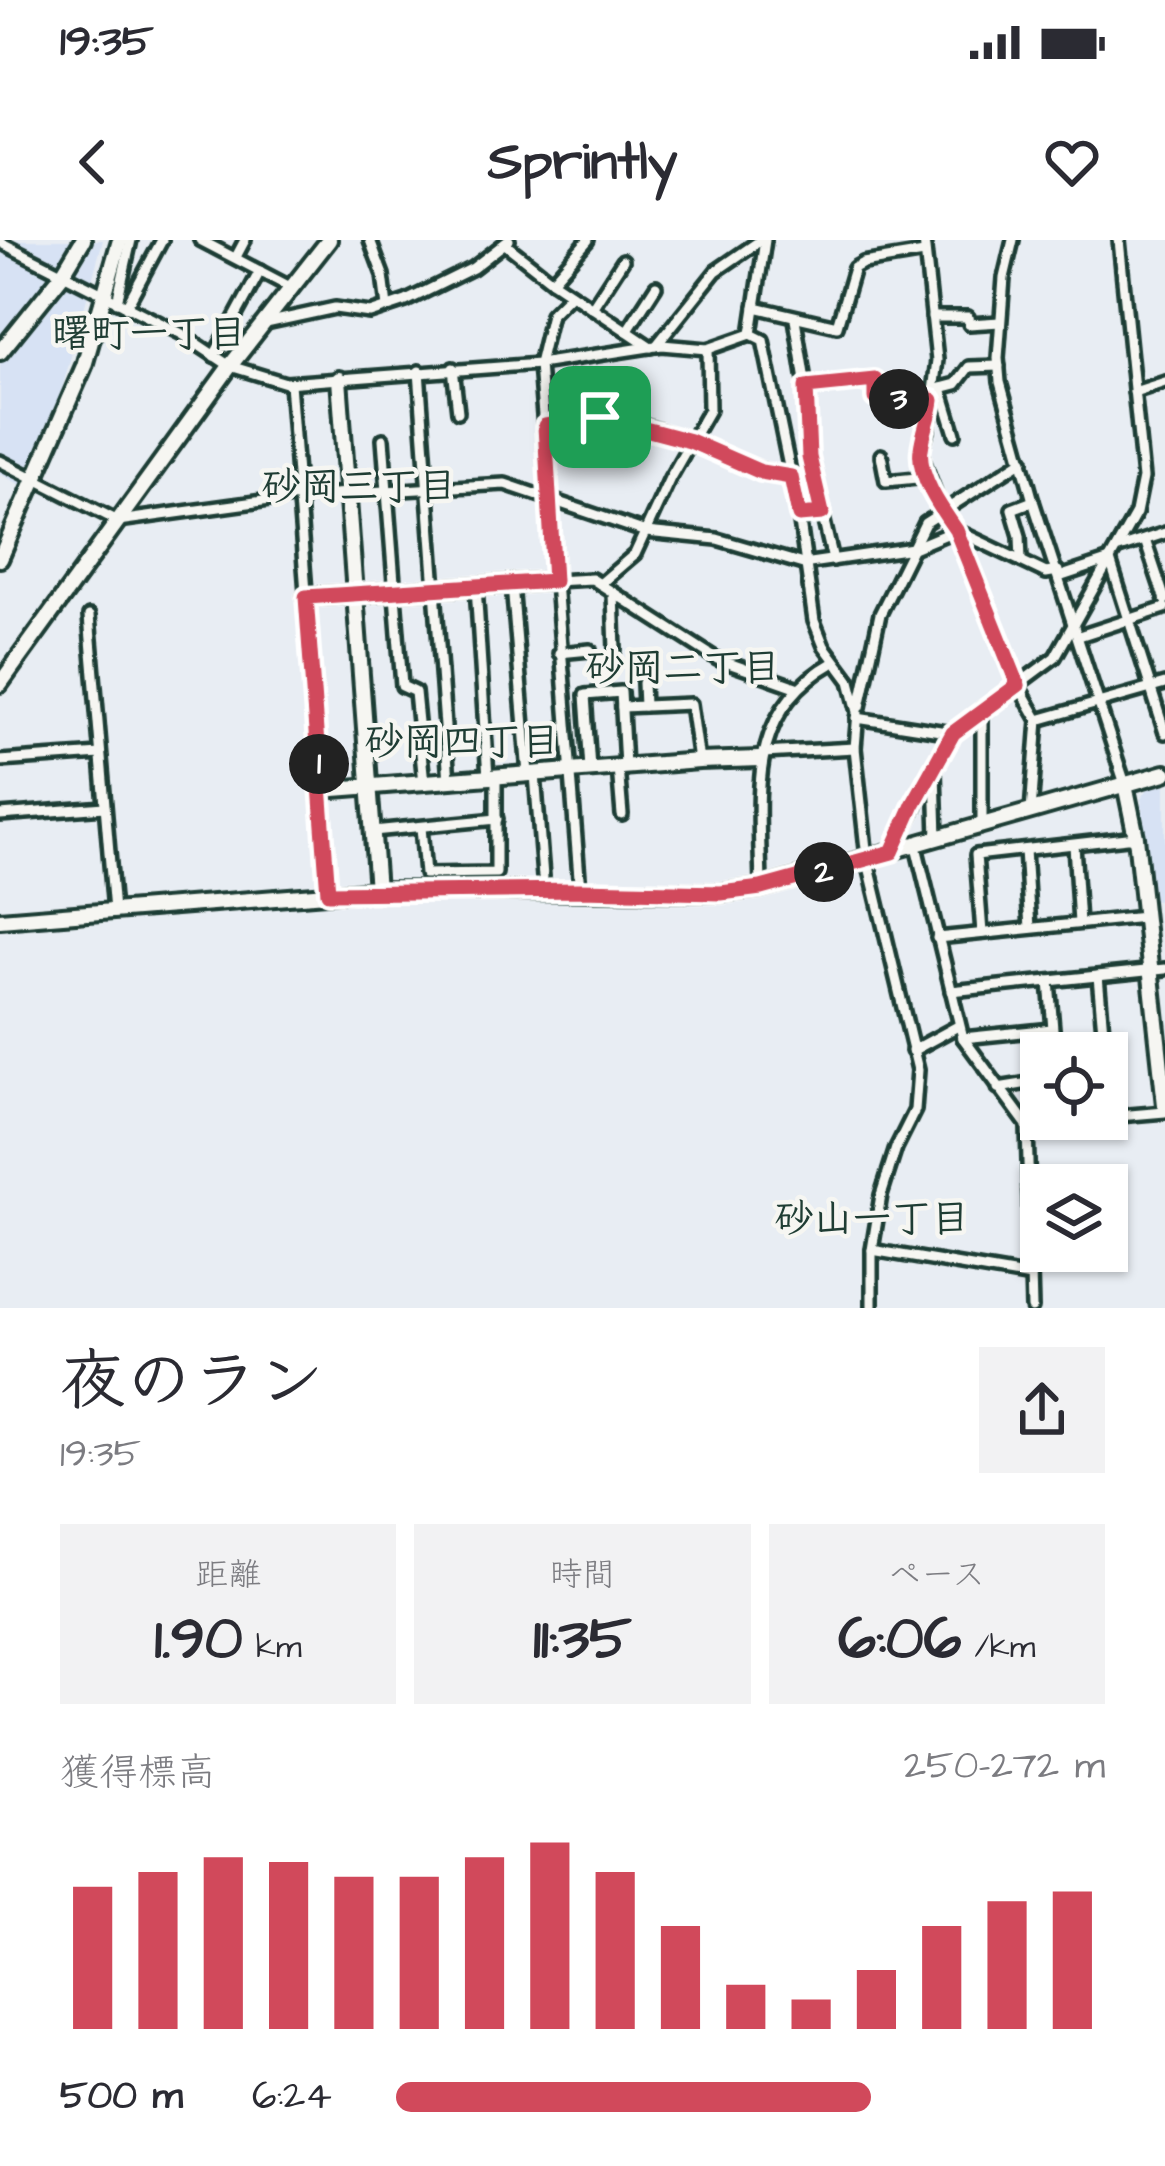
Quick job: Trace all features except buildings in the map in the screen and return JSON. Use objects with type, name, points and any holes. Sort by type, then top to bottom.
[{"type":"street","points":[[0,352],[83,240]]},
{"type":"street","points":[[116,302],[120,240]]},
{"type":"street","points":[[116,302],[131,240]]},
{"type":"street","points":[[0,560],[116,302],[162,240]]},
{"type":"street","points":[[200,240],[290,287]]},
{"type":"street","points":[[236,257],[245,240]]},
{"type":"street","points":[[0,685],[230,366],[329,240]]},
{"type":"street","points":[[370,240],[383,275],[387,307]]},
{"type":"street","points":[[552,281],[588,240]]},
{"type":"street","points":[[751,334],[763,240]]},
{"type":"street","points":[[653,346],[716,271],[763,240]]},
{"type":"street","points":[[924,240],[937,361],[928,431],[920,451],[1018,685],[1038,720],[1031,813]]},
{"type":"street","points":[[1013,240],[1004,278],[999,366],[1033,501],[1125,784],[1144,916],[1157,970],[1165,1108],[1128,1114]]},
{"type":"street","points":[[892,852],[953,733],[1055,657],[1141,496],[1141,453],[1119,240]]},
{"type":"street","points":[[0,242],[182,334],[230,366],[290,383],[539,364],[653,346],[708,349],[751,334],[764,340],[799,515],[814,621],[834,662],[850,681],[857,715]]},
{"type":"street","points":[[262,324],[335,308],[370,313],[406,302],[473,268],[507,242],[552,281],[653,346]]},
{"type":"street","points":[[755,307],[837,326],[854,268],[924,253]]},
{"type":"street","points":[[592,308],[623,260]]},
{"type":"street","points":[[214,356],[260,271]]},
{"type":"street","points":[[627,331],[656,286]]},
{"type":"street","points":[[572,294],[551,314],[539,364],[580,890]]},
{"type":"street","points":[[932,317],[968,316],[969,323],[1000,322]]},
{"type":"street","points":[[795,319],[806,387],[809,457],[833,560]]},
{"type":"street","points":[[600,584],[635,554],[709,410],[708,349]]},
{"type":"street","points":[[806,387],[875,380],[875,398],[935,393],[956,384],[969,367],[999,366]]},
{"type":"street","points":[[453,368],[458,412]]},
{"type":"street","points":[[419,371],[449,781]]},
{"type":"street","points":[[339,379],[377,890]]},
{"type":"street","points":[[1134,392],[1165,382]]},
{"type":"street","points":[[290,383],[328,893]]},
{"type":"street","points":[[935,393],[955,434]]},
{"type":"street","points":[[545,426],[600,417],[690,441],[761,472],[791,477]]},
{"type":"street","points":[[383,439],[402,686],[415,692],[424,783]]},
{"type":"street","points":[[881,455],[886,481],[927,477]]},
{"type":"street","points":[[872,1308],[872,1250],[881,1195],[915,1110],[918,1070],[867,858],[855,748],[857,715],[880,614],[926,523],[1023,460]]},
{"type":"street","points":[[0,461],[118,521],[347,491],[505,484],[646,532],[717,539],[803,564],[913,548],[956,530],[1046,573],[1110,560]]},
{"type":"street","points":[[1021,561],[1012,509],[1033,501]]},
{"type":"street","points":[[799,515],[822,513]]},
{"type":"street","points":[[1117,548],[1165,533]]},
{"type":"street","points":[[1079,636],[1165,604],[1145,539]]},
{"type":"street","points":[[1110,560],[1165,734]]},
{"type":"street","points":[[306,597],[592,579],[716,659],[796,687]]},
{"type":"street","points":[[512,584],[543,877]]},
{"type":"street","points":[[421,826],[425,874],[496,873],[497,819],[476,586]]},
{"type":"street","points":[[613,593],[615,650]]},
{"type":"street","points":[[89,616],[114,911]]},
{"type":"street","points":[[559,653],[590,650]]},
{"type":"street","points":[[761,888],[761,756],[796,687],[834,662]]},
{"type":"street","points":[[643,683],[644,706]]},
{"type":"street","points":[[1038,720],[1165,683]]},
{"type":"street","points":[[590,769],[585,695],[621,692],[622,815]]},
{"type":"street","points":[[622,707],[692,704],[699,760]]},
{"type":"street","points":[[982,709],[982,825]]},
{"type":"street","points":[[857,715],[953,733]]},
{"type":"street","points":[[321,790],[855,748]]},
{"type":"street","points":[[0,761],[100,754]]},
{"type":"street","points":[[935,771],[937,839]]},
{"type":"street","points":[[0,920],[377,890],[721,893],[761,888],[1165,773]]},
{"type":"street","points":[[0,815],[105,807]]},
{"type":"street","points":[[373,831],[497,819]]},
{"type":"street","points":[[982,933],[976,855],[1136,837]]},
{"type":"street","points":[[1074,844],[1079,923]]},
{"type":"street","points":[[916,846],[958,1026],[1020,1116]]},
{"type":"street","points":[[1025,850],[1030,928]]},
{"type":"street","points":[[937,938],[1144,916]]},
{"type":"street","points":[[951,991],[1157,970]]},
{"type":"street","points":[[1098,976],[1103,1032]]},
{"type":"street","points":[[1049,981],[1052,1032]]},
{"type":"street","points":[[912,1051],[958,1026]]},
{"type":"street","points":[[963,1038],[1052,1029]]},
{"type":"street","points":[[998,1088],[1020,1084]]},
{"type":"street","points":[[1027,1140],[1032,1308]]},
{"type":"street","points":[[872,1250],[1031,1276]]},
{"type":"shaded area","points":[[0,240],[103,240],[59,400],[25,487],[0,474]]},
{"type":"shaded area","points":[[1165,782],[1165,900],[1153,901],[1141,799],[1149,787]]},
{"type":"district","name":"曙町一丁目","points":[[149,335]]},
{"type":"district","name":"砂岡三丁目","points":[[359,488]]},
{"type":"district","name":"砂岡二丁目","points":[[683,669]]},
{"type":"district","name":"砂岡四丁目","points":[[462,743]]},
{"type":"district","name":"砂山一丁目","points":[[872,1220]]},
{"type":"route","points":[[875,380],[875,398],[932,400],[920,451],[927,477],[956,530],[1018,685],[953,733],[892,852],[813,876],[721,893],[328,893],[306,597],[554,581],[545,426],[600,417],[690,441],[761,472],[791,477],[799,515],[822,513],[809,457],[806,387],[875,380]]}]
